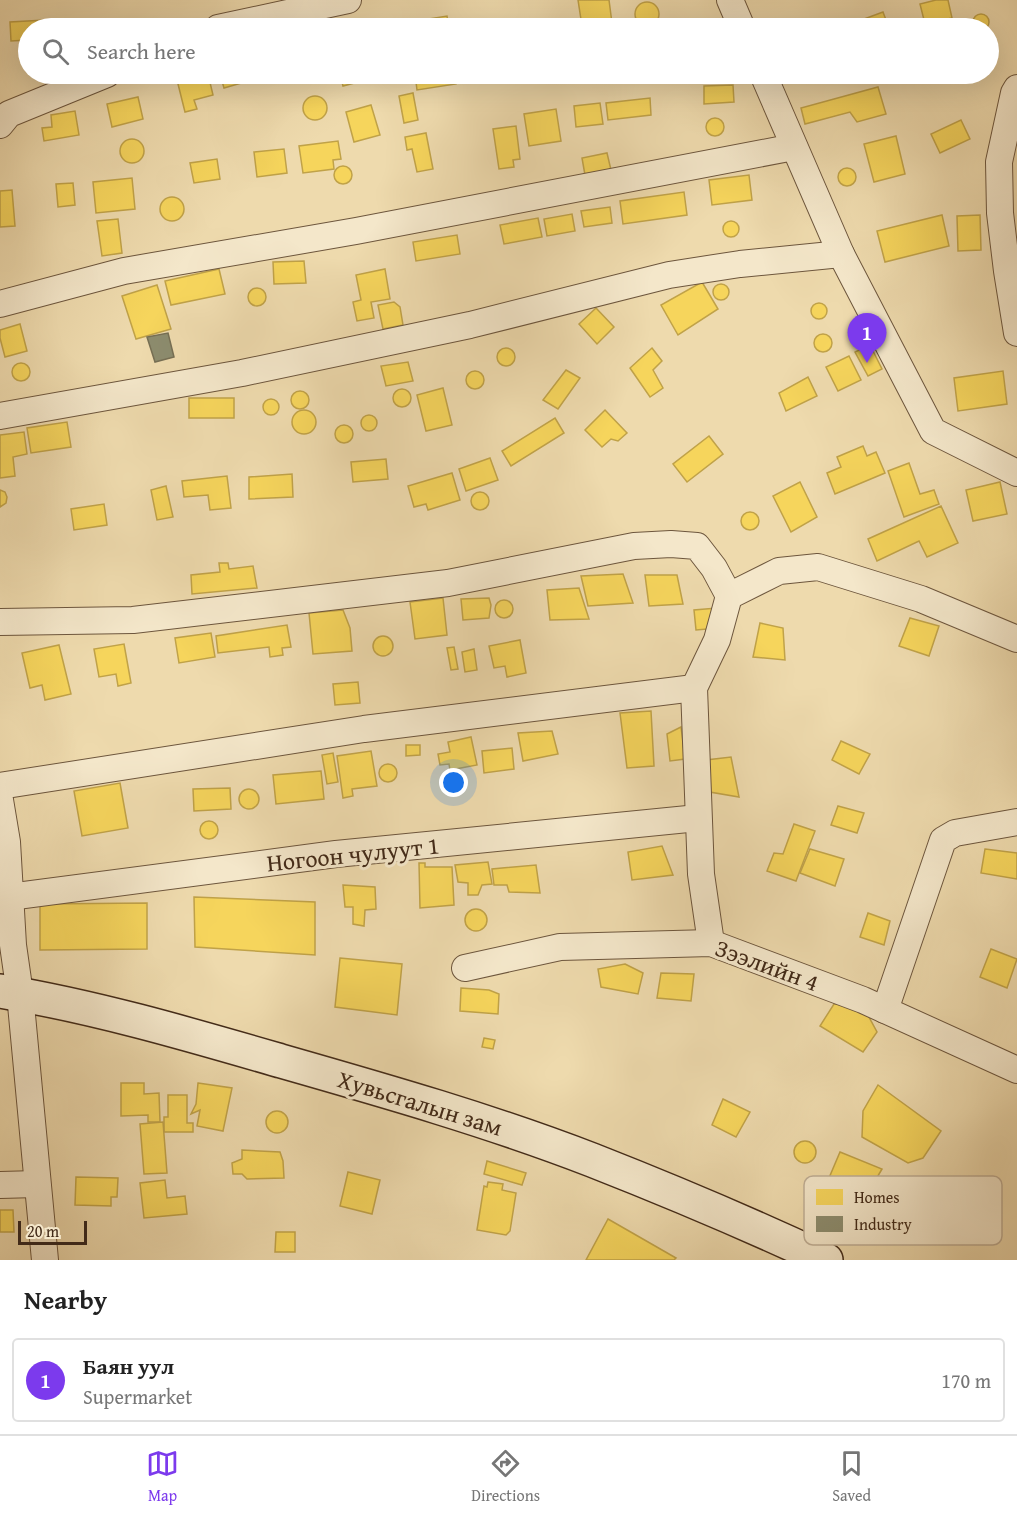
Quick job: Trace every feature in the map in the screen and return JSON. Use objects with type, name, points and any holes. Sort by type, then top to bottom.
[{"type":"main road","name":"Хувьсгалын зам","points":[[10,993],[127,1018],[223,1044],[509,1131],[591,1160],[681,1196],[826,1260]]},
{"type":"street","points":[[264,18],[348,0]]},
{"type":"street","points":[[730,0],[738,18]]},
{"type":"street","points":[[0,125],[9,114],[82,84]]},
{"type":"street","points":[[767,84],[841,254],[933,431],[1017,473]]},
{"type":"street","points":[[1017,88],[999,162],[1000,213],[1017,333]]},
{"type":"street","points":[[0,304],[124,271],[356,231],[794,147]]},
{"type":"street","points":[[0,416],[242,373],[471,325],[669,275],[740,264],[841,254]]},
{"type":"street","points":[[0,622],[156,618],[448,583],[634,546],[671,544],[697,546],[714,568],[729,596],[717,640],[694,688],[701,874],[711,943]]},
{"type":"street","points":[[729,596],[779,571],[818,567],[921,600],[1017,639]]},
{"type":"street","points":[[0,786],[364,729],[694,688]]},
{"type":"street","points":[[0,800],[7,842],[13,945],[10,993],[37,1184],[45,1260]]},
{"type":"street","name":"Ногоон чулуут 1","points":[[9,897],[336,854],[698,818]]},
{"type":"street","points":[[885,1010],[943,840],[955,833],[1017,822]]},
{"type":"street","name":"Зээлийн 4","points":[[465,968],[560,947],[711,943],[885,1010],[1017,1070]]},
{"type":"street","points":[[0,1185],[37,1184]]},
{"type":"building: Homes","points":[[578,0],[609,0],[611,18],[581,18]]},
{"type":"building: Homes","points":[[948,0],[952,18],[924,18],[920,4]]},
{"type":"building: Homes","points":[[642,3],[652,3],[658,9],[658,18],[636,18],[636,9]]},
{"type":"building: Homes","points":[[883,12],[885,18],[867,18]]},
{"type":"building: Homes","points":[[981,14],[988,18],[974,18]]},
{"type":"building: Homes","points":[[10,22],[18,22],[18,41],[11,41]]},
{"type":"building: Homes","points":[[178,84],[210,84],[213,95],[194,100],[197,109],[185,112]]},
{"type":"building: Homes","points":[[223,84],[238,84],[224,88]]},
{"type":"building: Homes","points":[[416,84],[456,84],[417,90]]},
{"type":"building: Homes","points":[[733,85],[734,102],[704,104],[704,86]]},
{"type":"building: Homes","points":[[878,87],[886,114],[857,122],[850,112],[805,124],[801,108]]},
{"type":"building: Homes","points":[[413,93],[418,120],[404,123],[399,96]]},
{"type":"building: Homes","points":[[315,96],[324,99],[327,108],[324,117],[315,120],[306,117],[303,108],[306,99]]},
{"type":"building: Homes","points":[[138,97],[143,119],[112,127],[107,104]]},
{"type":"building: Homes","points":[[650,98],[651,115],[608,120],[606,103]]},
{"type":"building: Homes","points":[[600,103],[603,124],[576,127],[574,106]]},
{"type":"building: Homes","points":[[371,105],[380,135],[354,142],[346,112]]},
{"type":"building: Homes","points":[[556,109],[561,141],[529,146],[524,114]]},
{"type":"building: Homes","points":[[75,111],[79,135],[44,141],[42,128],[52,127],[51,115]]},
{"type":"building: Homes","points":[[715,118],[721,121],[724,127],[721,133],[715,136],[709,133],[706,127],[709,121]]},
{"type":"building: Homes","points":[[961,120],[970,139],[940,153],[931,134]]},
{"type":"building: Homes","points":[[516,126],[520,159],[513,160],[514,167],[499,169],[493,129]]},
{"type":"building: Homes","points":[[426,133],[433,169],[417,172],[412,149],[407,150],[405,137]]},
{"type":"building: Homes","points":[[896,136],[905,174],[874,182],[864,144]]},
{"type":"building: Homes","points":[[132,139],[141,142],[144,151],[141,160],[132,163],[123,160],[120,151],[123,142]]},
{"type":"building: Homes","points":[[338,141],[341,159],[333,160],[334,169],[303,173],[299,146]]},
{"type":"building: Homes","points":[[284,149],[287,173],[257,177],[254,152]]},
{"type":"building: Homes","points":[[607,153],[611,170],[585,175],[582,158]]},
{"type":"building: Homes","points":[[217,159],[220,179],[194,183],[190,163]]},
{"type":"building: Homes","points":[[343,166],[349,169],[352,175],[349,181],[343,184],[337,181],[334,175],[337,169]]},
{"type":"building: Homes","points":[[847,168],[853,171],[856,177],[853,183],[847,186],[841,183],[838,177],[841,171]]},
{"type":"building: Homes","points":[[749,175],[752,200],[712,205],[709,180]]},
{"type":"building: Homes","points":[[132,178],[135,209],[96,213],[93,182]]},
{"type":"building: Homes","points":[[73,183],[75,205],[58,207],[56,184]]},
{"type":"building: Homes","points":[[12,190],[15,226],[0,227],[0,191]]},
{"type":"building: Homes","points":[[684,192],[687,215],[623,224],[620,201]]},
{"type":"building: Homes","points":[[172,197],[181,200],[184,209],[181,218],[172,221],[163,218],[160,209],[163,200]]},
{"type":"building: Homes","points":[[610,207],[612,223],[584,227],[581,211]]},
{"type":"building: Homes","points":[[572,214],[575,231],[547,236],[544,219]]},
{"type":"building: Homes","points":[[942,215],[949,246],[885,262],[877,231]]},
{"type":"building: Homes","points":[[980,215],[981,250],[958,251],[957,216]]},
{"type":"building: Homes","points":[[538,218],[542,237],[504,244],[500,225]]},
{"type":"building: Homes","points":[[118,219],[122,253],[102,256],[97,221]]},
{"type":"building: Homes","points":[[728,221],[734,221],[739,229],[737,235],[728,237],[723,232],[723,226]]},
{"type":"building: Homes","points":[[457,235],[460,254],[416,261],[413,242]]},
{"type":"building: Homes","points":[[304,261],[306,283],[274,284],[273,262]]},
{"type":"building: Homes","points":[[219,269],[225,294],[171,305],[165,281]]},
{"type":"building: Homes","points":[[385,269],[390,299],[371,302],[374,318],[357,321],[353,302],[361,300],[356,275]]},
{"type":"building: Homes","points":[[702,282],[718,309],[678,335],[661,305]]},
{"type":"building: Homes","points":[[718,284],[724,284],[729,292],[727,298],[718,300],[713,295],[713,289]]},
{"type":"building: Homes","points":[[157,285],[171,329],[136,339],[122,296]]},
{"type":"building: Homes","points":[[257,288],[263,291],[266,297],[263,303],[257,306],[251,303],[248,297],[251,291]]},
{"type":"building: Homes","points":[[394,302],[400,307],[403,325],[383,329],[378,305]]},
{"type":"building: Homes","points":[[816,303],[822,303],[827,311],[825,317],[816,319],[811,314],[811,308]]},
{"type":"building: Homes","points":[[596,308],[614,327],[597,344],[579,324]]},
{"type":"building: Homes","points":[[20,324],[27,351],[5,357],[0,330]]},
{"type":"building: Homes","points":[[823,334],[829,337],[832,343],[829,349],[823,352],[817,349],[814,343],[817,337]]},
{"type":"building: Homes","points":[[870,345],[882,369],[868,376],[855,352]]},
{"type":"building: Homes","points":[[506,348],[512,351],[515,357],[512,363],[506,366],[500,363],[497,357],[500,351]]},
{"type":"building: Homes","points":[[652,348],[662,361],[653,370],[663,388],[650,397],[630,368]]},
{"type":"building: Homes","points":[[849,356],[861,380],[838,391],[826,367]]},
{"type":"building: Homes","points":[[408,362],[413,381],[386,386],[381,366]]},
{"type":"building: Homes","points":[[21,363],[27,366],[30,372],[27,378],[21,381],[15,378],[12,372],[15,366]]},
{"type":"building: Homes","points":[[566,370],[580,378],[558,409],[543,400]]},
{"type":"building: Homes","points":[[475,371],[481,374],[484,380],[481,386],[475,389],[469,386],[466,380],[469,374]]},
{"type":"building: Homes","points":[[1003,371],[1007,404],[958,411],[954,378]]},
{"type":"building: Homes","points":[[808,377],[817,396],[786,411],[779,393]]},
{"type":"building: Homes","points":[[443,388],[452,425],[426,431],[417,395]]},
{"type":"building: Homes","points":[[402,389],[408,392],[411,398],[408,404],[402,407],[396,404],[393,398],[396,392]]},
{"type":"building: Homes","points":[[300,391],[306,394],[309,400],[306,406],[300,409],[294,406],[291,400],[294,394]]},
{"type":"building: Homes","points":[[189,398],[234,398],[234,418],[189,418]]},
{"type":"building: Homes","points":[[268,399],[274,399],[279,407],[277,413],[268,415],[263,410],[263,404]]},
{"type":"building: Homes","points":[[304,410],[313,413],[316,422],[313,431],[304,434],[295,431],[292,422],[295,413]]},
{"type":"building: Homes","points":[[605,410],[627,433],[618,441],[611,439],[602,447],[585,430]]},
{"type":"building: Homes","points":[[366,415],[372,415],[377,423],[375,429],[366,431],[361,426],[361,420]]},
{"type":"building: Homes","points":[[555,418],[564,433],[511,466],[502,451]]},
{"type":"building: Homes","points":[[67,422],[71,447],[31,453],[27,428]]},
{"type":"building: Homes","points":[[344,425],[350,428],[353,434],[350,440],[344,443],[338,440],[335,434],[338,428]]},
{"type":"building: Homes","points":[[24,432],[27,454],[13,457],[15,476],[0,478],[0,435]]},
{"type":"building: Homes","points":[[709,436],[723,454],[687,482],[673,464]]},
{"type":"building: Homes","points":[[863,446],[867,456],[876,452],[885,473],[835,494],[827,473],[841,467],[837,457]]},
{"type":"building: Homes","points":[[490,458],[498,480],[466,491],[459,469]]},
{"type":"building: Homes","points":[[386,459],[388,479],[353,482],[351,462]]},
{"type":"building: Homes","points":[[909,463],[920,494],[934,490],[939,504],[904,517],[888,471]]},
{"type":"building: Homes","points":[[452,473],[460,500],[428,510],[426,504],[414,507],[408,486]]},
{"type":"building: Homes","points":[[292,474],[293,497],[249,499],[249,477]]},
{"type":"building: Homes","points":[[227,476],[231,508],[210,510],[208,495],[184,497],[182,481]]},
{"type":"building: Homes","points":[[800,482],[817,517],[791,532],[773,496]]},
{"type":"building: Homes","points":[[1000,482],[1007,514],[973,521],[966,490]]},
{"type":"building: Homes","points":[[166,486],[173,517],[157,520],[151,490]]},
{"type":"building: Homes","points":[[0,490],[5,492],[7,497],[6,503],[0,507]]},
{"type":"building: Homes","points":[[480,492],[486,495],[489,501],[486,507],[480,510],[474,507],[471,501],[474,495]]},
{"type":"building: Homes","points":[[104,504],[107,525],[74,530],[71,509]]},
{"type":"building: Homes","points":[[941,506],[958,543],[927,557],[919,541],[877,561],[868,539]]},
{"type":"building: Homes","points":[[750,512],[756,515],[759,521],[756,527],[750,530],[744,527],[741,521],[744,515]]},
{"type":"building: Homes","points":[[219,563],[228,563],[229,569],[253,566],[257,588],[192,594],[191,575],[220,572]]},
{"type":"building: Homes","points":[[623,574],[633,603],[588,606],[581,576]]},
{"type":"building: Homes","points":[[645,575],[677,575],[683,604],[649,606]]},
{"type":"building: Homes","points":[[579,588],[589,619],[550,620],[547,590]]},
{"type":"building: Homes","points":[[443,598],[447,635],[415,639],[410,602]]},
{"type":"building: Homes","points":[[489,598],[491,605],[489,618],[463,620],[461,599]]},
{"type":"building: Homes","points":[[500,600],[508,600],[513,605],[511,616],[500,618],[495,613],[495,605]]},
{"type":"building: Homes","points":[[717,608],[719,628],[696,630],[694,610]]},
{"type":"building: Homes","points":[[343,610],[350,628],[352,651],[313,654],[309,613]]},
{"type":"building: Homes","points":[[910,618],[939,626],[929,656],[899,646]]},
{"type":"building: Homes","points":[[760,623],[783,628],[785,660],[753,657]]},
{"type":"building: Homes","points":[[287,625],[291,647],[282,648],[283,655],[270,657],[269,647],[218,653],[216,636]]},
{"type":"building: Homes","points":[[211,633],[215,657],[179,663],[175,638]]},
{"type":"building: Homes","points":[[379,636],[387,636],[393,642],[393,650],[387,656],[379,656],[373,650],[373,642]]},
{"type":"building: Homes","points":[[520,640],[526,673],[507,677],[505,666],[494,668],[489,646]]},
{"type":"building: Homes","points":[[124,644],[131,683],[118,686],[116,674],[99,677],[94,649]]},
{"type":"building: Homes","points":[[59,645],[71,694],[45,700],[42,685],[30,688],[22,653]]},
{"type":"building: Homes","points":[[454,647],[458,669],[451,670],[447,648]]},
{"type":"building: Homes","points":[[474,649],[477,670],[465,672],[462,652]]},
{"type":"building: Homes","points":[[358,682],[360,703],[335,705],[333,684]]},
{"type":"building: Homes","points":[[651,711],[654,766],[627,768],[620,713]]},
{"type":"building: Homes","points":[[681,727],[685,759],[670,761],[667,734]]},
{"type":"building: Homes","points":[[552,731],[558,754],[523,761],[518,733]]},
{"type":"building: Homes","points":[[471,737],[477,765],[450,770],[449,764],[440,765],[438,754],[450,752],[448,742]]},
{"type":"building: Homes","points":[[841,741],[870,754],[859,774],[832,760]]},
{"type":"building: Homes","points":[[406,745],[420,745],[420,755],[406,756]]},
{"type":"building: Homes","points":[[512,748],[514,769],[484,773],[482,751]]},
{"type":"building: Homes","points":[[371,751],[377,786],[352,789],[353,796],[343,798],[337,756]]},
{"type":"building: Homes","points":[[333,753],[338,782],[327,784],[322,755]]},
{"type":"building: Homes","points":[[731,757],[739,797],[704,791],[706,760]]},
{"type":"building: Homes","points":[[384,764],[392,764],[397,769],[395,780],[384,782],[379,777],[379,769]]},
{"type":"building: Homes","points":[[321,771],[324,799],[276,804],[273,775]]},
{"type":"building: Homes","points":[[120,783],[128,828],[82,836],[74,791]]},
{"type":"building: Homes","points":[[230,788],[231,809],[194,811],[193,789]]},
{"type":"building: Homes","points":[[249,789],[256,792],[259,799],[256,806],[249,809],[242,806],[239,799],[242,792]]},
{"type":"building: Homes","points":[[838,806],[864,813],[857,833],[831,825]]},
{"type":"building: Homes","points":[[209,821],[217,826],[218,830],[213,838],[209,839],[201,834],[200,830],[205,822]]},
{"type":"building: Homes","points":[[794,824],[815,831],[796,881],[767,871],[774,853],[783,854]]},
{"type":"building: Homes","points":[[662,846],[673,875],[632,880],[628,852]]},
{"type":"building: Homes","points":[[810,849],[844,859],[835,886],[800,873]]},
{"type":"building: Homes","points":[[985,849],[1017,853],[1017,879],[981,873]]},
{"type":"building: Homes","points":[[488,862],[492,884],[482,885],[478,895],[468,895],[468,883],[458,882],[455,865]]},
{"type":"building: Homes","points":[[419,863],[425,863],[425,867],[452,867],[454,905],[420,908]]},
{"type":"building: Homes","points":[[536,865],[540,893],[509,892],[507,885],[494,885],[492,869]]},
{"type":"building: Homes","points":[[343,885],[375,887],[376,909],[365,910],[364,926],[353,924],[353,907],[345,907]]},
{"type":"building: Homes","points":[[194,897],[315,902],[315,955],[195,947]]},
{"type":"building: Homes","points":[[147,903],[147,949],[40,950],[40,904]]},
{"type":"building: Homes","points":[[472,909],[480,909],[487,916],[487,924],[480,931],[472,931],[465,924],[465,916]]},
{"type":"building: Homes","points":[[868,913],[890,921],[884,945],[860,937]]},
{"type":"building: Homes","points":[[991,949],[1017,959],[1007,988],[980,977]]},
{"type":"building: Homes","points":[[340,958],[402,964],[397,1015],[335,1007]]},
{"type":"building: Homes","points":[[625,964],[643,973],[638,994],[601,987],[598,969]]},
{"type":"building: Homes","points":[[661,973],[694,974],[691,1001],[657,998]]},
{"type":"building: Homes","points":[[461,988],[489,990],[499,994],[498,1014],[460,1011]]},
{"type":"building: Homes","points":[[834,1004],[863,1006],[877,1032],[863,1052],[820,1026]]},
{"type":"building: Homes","points":[[484,1038],[495,1040],[493,1049],[482,1047]]},
{"type":"building: Homes","points":[[121,1083],[144,1083],[144,1094],[159,1093],[160,1122],[148,1122],[148,1115],[121,1116]]},
{"type":"building: Homes","points":[[198,1083],[232,1088],[223,1131],[197,1126],[200,1110],[191,1114],[196,1104]]},
{"type":"building: Homes","points":[[878,1085],[941,1131],[923,1158],[908,1163],[862,1137],[863,1111]]},
{"type":"building: Homes","points":[[168,1095],[187,1095],[187,1123],[193,1123],[193,1132],[164,1132],[164,1117],[168,1117]]},
{"type":"building: Homes","points":[[723,1099],[750,1112],[736,1137],[712,1125]]},
{"type":"building: Homes","points":[[273,1111],[281,1111],[288,1118],[288,1126],[281,1133],[273,1133],[266,1126],[266,1118]]},
{"type":"building: Homes","points":[[163,1122],[167,1173],[144,1174],[140,1124]]},
{"type":"building: Homes","points":[[805,1141],[813,1144],[816,1152],[813,1160],[805,1163],[797,1160],[794,1152],[797,1144]]},
{"type":"building: Homes","points":[[242,1150],[280,1152],[284,1178],[247,1179],[242,1174],[233,1174],[232,1163],[242,1159]]},
{"type":"building: Homes","points":[[840,1152],[882,1169],[878,1176],[830,1176]]},
{"type":"building: Homes","points":[[487,1161],[526,1173],[522,1185],[484,1174]]},
{"type":"building: Homes","points":[[348,1172],[380,1180],[372,1214],[340,1206]]},
{"type":"building: Homes","points":[[76,1177],[118,1178],[117,1197],[111,1197],[111,1206],[75,1205]]},
{"type":"building: Homes","points":[[165,1180],[167,1198],[185,1196],[187,1214],[144,1218],[140,1183]]},
{"type":"building: Homes","points":[[488,1182],[503,1184],[502,1190],[516,1193],[510,1231],[506,1235],[477,1230],[484,1186],[487,1187]]},
{"type":"building: Homes","points":[[0,1210],[13,1210],[14,1232],[0,1232]]},
{"type":"building: Homes","points":[[608,1219],[676,1258],[674,1260],[586,1260]]},
{"type":"building: Homes","points":[[276,1232],[295,1232],[295,1252],[275,1252]]},
{"type":"building: Industry","points":[[168,333],[174,357],[155,362],[147,337]]},
{"type":"place","name":"Баян уул","points":[[867,363]]}]
